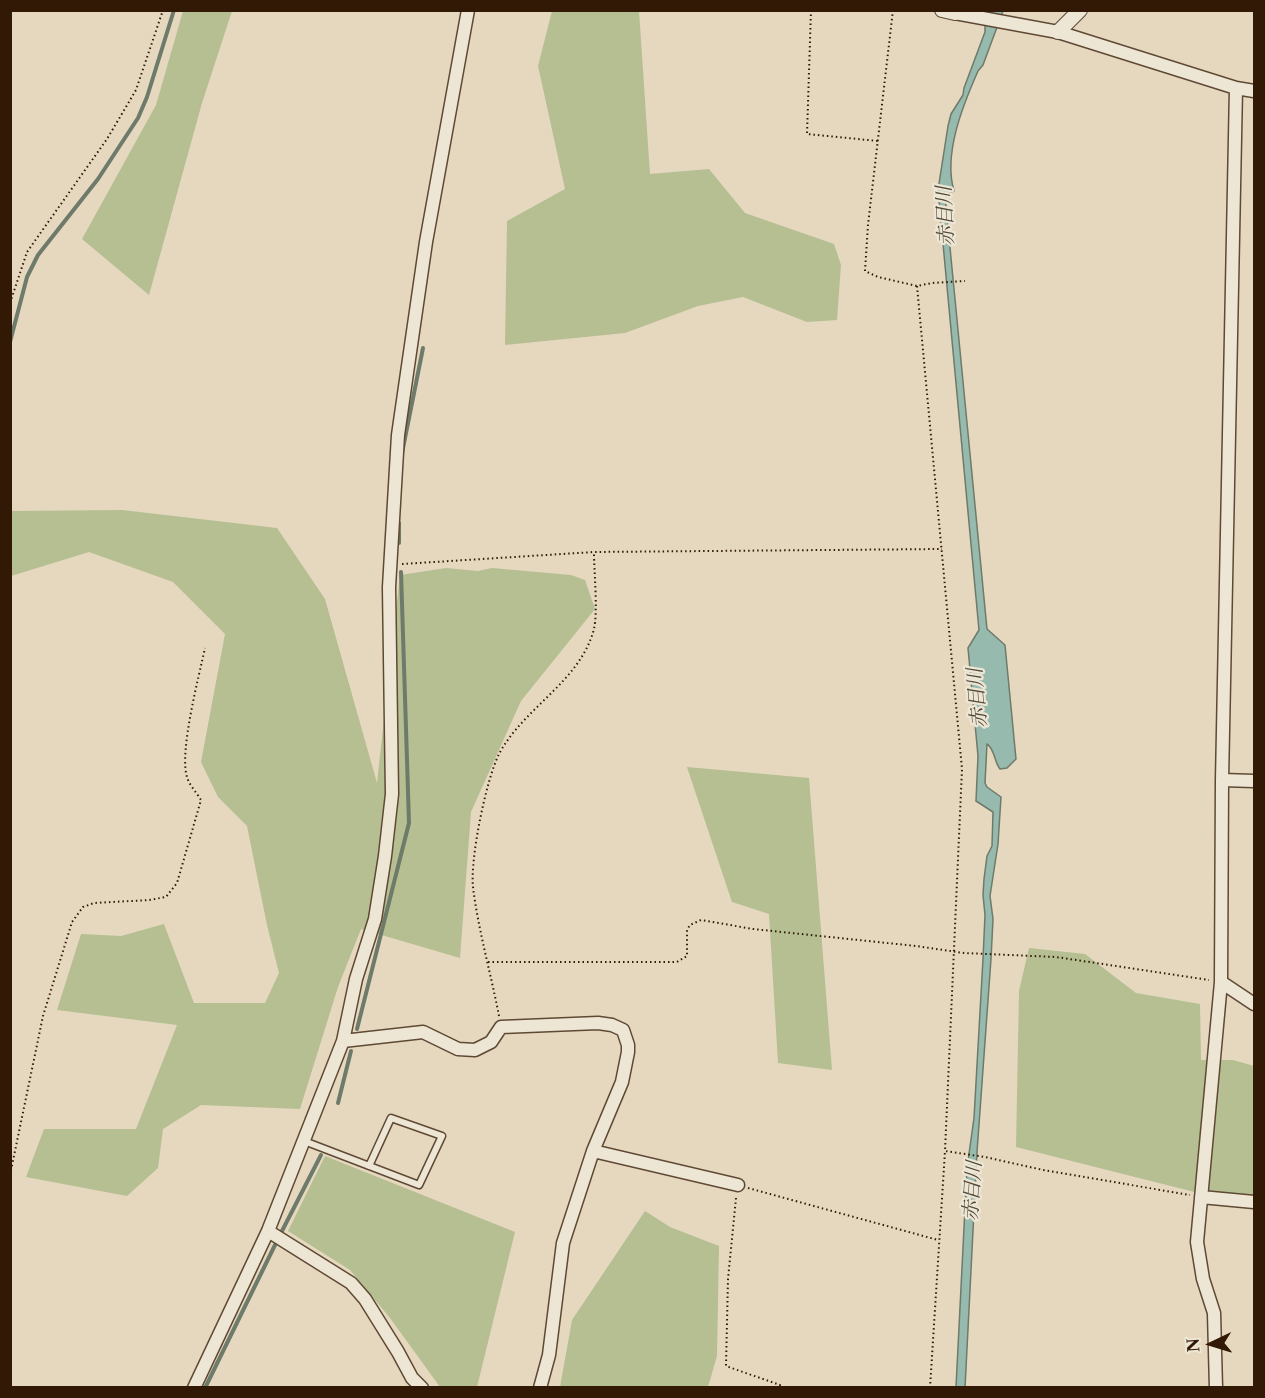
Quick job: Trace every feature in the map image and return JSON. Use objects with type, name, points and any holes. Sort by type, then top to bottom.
[{"type":"street","points":[[194,1388],[268,1231],[343,1041],[356,979],[375,919],[392,794],[390,564],[398,435],[426,242],[468,10]]},
{"type":"street","points":[[1058,32],[1080,10]]},
{"type":"street","points":[[948,12],[1020,23],[1058,32],[1236,88],[1254,91]]},
{"type":"street","points":[[1216,1388],[1214,1313],[1203,1279],[1197,1242],[1221,982],[1222,780],[1236,88]]},
{"type":"street","points":[[1222,780],[1254,781]]},
{"type":"street","points":[[1221,982],[1254,1004]]},
{"type":"street","points":[[343,1041],[423,1032],[458,1049],[475,1050],[491,1042],[501,1028],[598,1023],[612,1025],[623,1030],[628,1052],[622,1082],[593,1151],[563,1243],[549,1355],[540,1388]]},
{"type":"street","points":[[593,1151],[738,1185]]},
{"type":"street","points":[[1201,1197],[1254,1202]]},
{"type":"street","points":[[268,1231],[351,1282],[365,1299],[412,1378],[422,1388]]},
{"type":"lane","points":[[304,1141],[369,1167],[418,1185],[442,1136],[391,1118],[369,1167]]},
{"type":"path","points":[[10,303],[27,252],[107,139],[136,90],[164,10]]},
{"type":"path","points":[[811,10],[807,134],[878,141]]},
{"type":"path","points":[[893,10],[865,271],[878,277],[917,286],[965,281]]},
{"type":"path","points":[[917,286],[962,769],[945,1151],[930,1388]]},
{"type":"path","points":[[390,564],[594,552],[943,549]]},
{"type":"path","points":[[501,1028],[473,885],[482,807],[499,755],[519,724],[567,678],[589,644],[595,626],[594,552]]},
{"type":"path","points":[[10,1175],[42,1016],[72,922],[83,907],[94,903],[166,897],[177,883],[201,800],[187,777],[186,766],[187,736],[205,648]]},
{"type":"path","points":[[489,962],[677,962],[687,956],[687,930],[701,921],[964,953],[1056,957],[1221,982]]},
{"type":"path","points":[[945,1151],[1201,1197]]},
{"type":"path","points":[[779,1388],[780,1385],[726,1366],[728,1279],[738,1185],[938,1240]]},
{"type":"green space","points":[[183,11],[232,11],[202,103],[149,295],[82,239],[156,105]]},
{"type":"green space","points":[[552,11],[639,11],[650,174],[709,169],[745,213],[834,244],[841,265],[837,320],[807,322],[743,297],[698,306],[625,333],[505,345],[507,221],[565,189],[538,66]]},
{"type":"green space","points":[[122,510],[277,528],[325,599],[377,783],[400,575],[446,568],[478,571],[492,568],[571,575],[585,580],[595,609],[521,701],[471,812],[460,958],[361,929],[338,987],[300,1109],[201,1105],[163,1129],[158,1168],[127,1196],[26,1177],[44,1129],[136,1129],[177,1025],[57,1010],[81,934],[121,936],[164,924],[194,1003],[265,1003],[279,973],[247,826],[218,797],[201,762],[225,634],[173,582],[89,552],[11,576],[11,511]]},
{"type":"green space","points":[[687,767],[809,778],[832,1070],[778,1063],[769,914],[732,902]]},
{"type":"green space","points":[[1029,948],[1085,954],[1136,993],[1200,1004],[1201,1060],[1233,1060],[1254,1066],[1254,1207],[1016,1147],[1019,991]]},
{"type":"green space","points":[[325,1156],[515,1232],[477,1387],[440,1387],[390,1318],[350,1270],[288,1231]]},
{"type":"green space","points":[[645,1211],[670,1227],[719,1246],[717,1356],[708,1387],[560,1387],[572,1320]]},
{"type":"water","name":"赤目川","points":[[992,11],[1003,11],[983,65],[978,71],[961,114],[951,161],[954,191],[945,196],[987,629],[1005,645],[1016,759],[1007,768],[1000,769],[992,749],[987,744],[985,783],[1001,797],[998,844],[990,896],[993,919],[991,959],[977,1152],[965,1388],[956,1387],[967,1168],[974,1118],[983,959],[984,879],[987,856],[992,846],[993,812],[976,801],[978,756],[968,648],[979,630],[938,190],[951,114],[963,95],[985,32],[985,23]]},
{"type":"waterway","points":[[10,342],[27,277],[38,255],[98,179],[138,118],[147,97],[174,10]]},
{"type":"waterway","points":[[402,453],[423,348]]},
{"type":"waterway","points":[[399,523],[399,543]]},
{"type":"waterway","points":[[357,1029],[409,823],[401,572]]},
{"type":"waterway","points":[[338,1103],[351,1051]]},
{"type":"waterway","points":[[282,1231],[321,1155]]},
{"type":"waterway","points":[[205,1388],[275,1245]]}]
